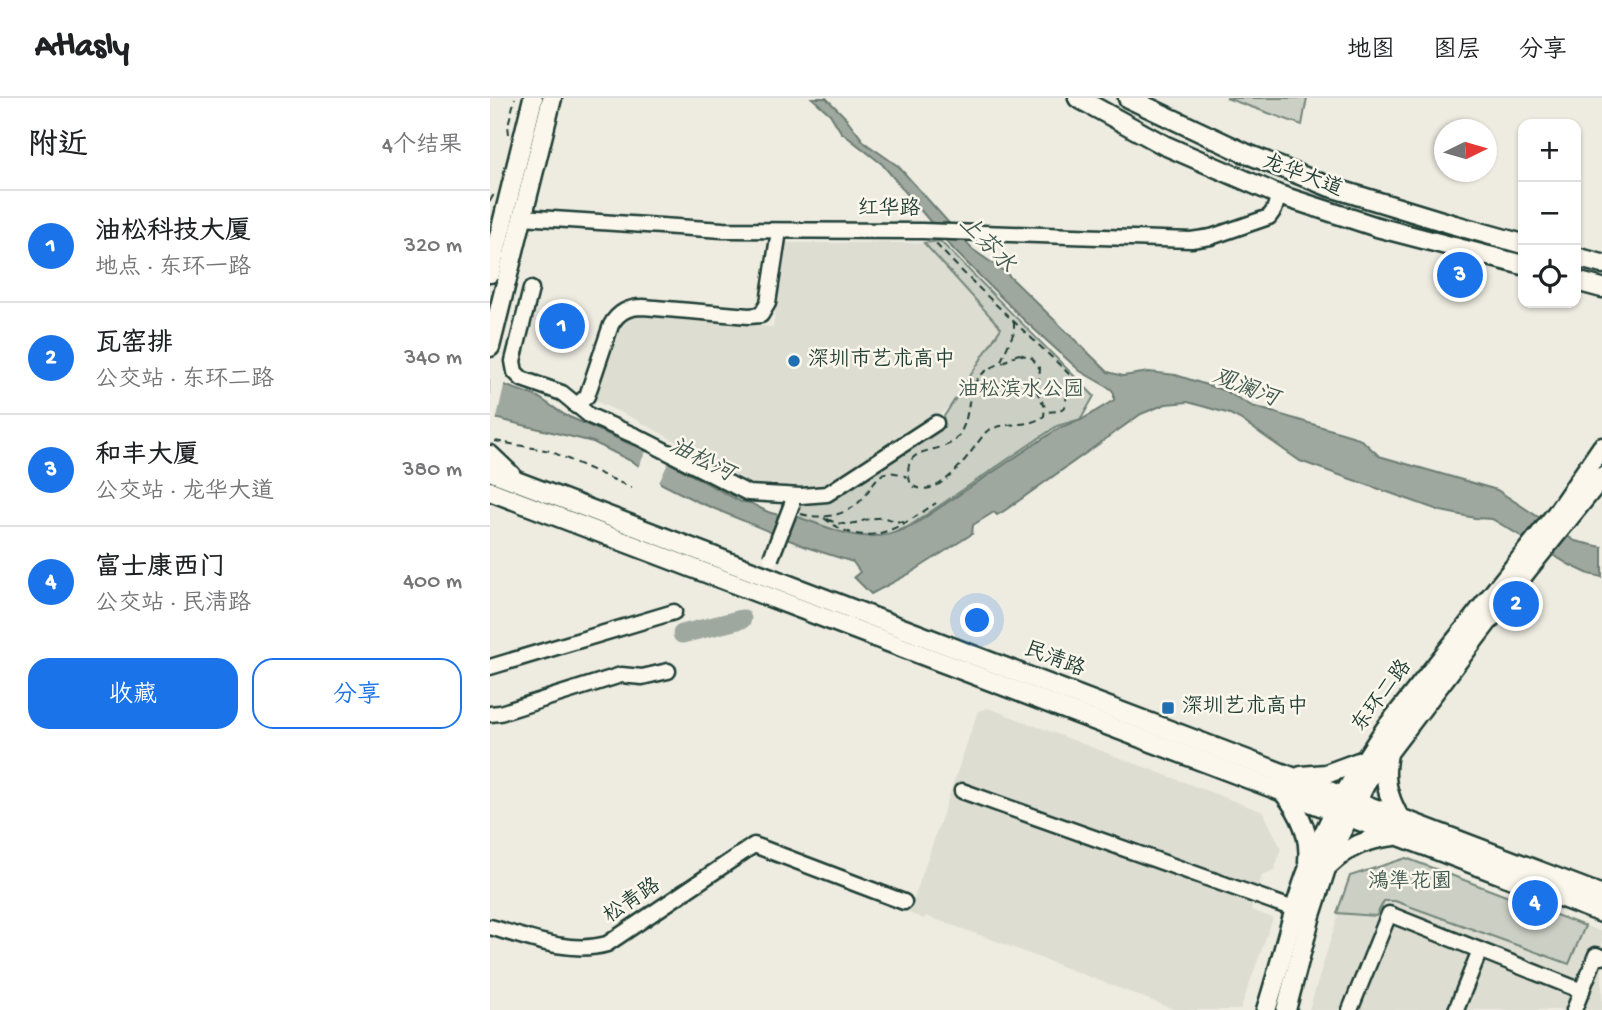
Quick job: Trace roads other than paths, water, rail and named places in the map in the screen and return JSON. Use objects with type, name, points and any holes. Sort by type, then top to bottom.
[{"type":"main road","points":[[490,273],[533,98]]},
{"type":"main road","points":[[490,347],[506,216],[552,98]]},
{"type":"main road","name":"龙华大道","points":[[1078,98],[1164,145],[1279,195],[1377,227],[1518,264]]},
{"type":"main road","name":"龙华大道","points":[[1128,98],[1245,153],[1331,187],[1518,243]]},
{"type":"main road","points":[[1581,258],[1602,264]]},
{"type":"main road","points":[[1581,282],[1602,288]]},
{"type":"main road","name":"东环二路","points":[[1286,1010],[1326,867],[1364,760],[1386,728],[1560,518],[1602,447]]},
{"type":"main road","points":[[490,455],[519,482]]},
{"type":"main road","name":"民清路","points":[[490,471],[768,567],[1346,806],[1395,836],[1602,913]]},
{"type":"main road","name":"东环二路","points":[[1560,518],[1602,478]]},
{"type":"main road","name":"民清路","points":[[490,491],[1286,782]]},
{"type":"main road","points":[[490,500],[514,500]]},
{"type":"main road","name":"东环二路","points":[[1266,1010],[1294,909],[1325,828],[1346,806],[1523,565]]},
{"type":"main road","points":[[1388,750],[1384,776],[1386,789],[1399,817]]},
{"type":"main road","points":[[1307,872],[1309,844],[1305,827],[1286,782],[1326,774],[1364,760]]},
{"type":"main road","name":"民清路","points":[[1346,806],[1399,817],[1602,895]]},
{"type":"main road","points":[[1326,867],[1360,842],[1395,836]]},
{"type":"street","name":"红华路","points":[[506,216],[681,228],[928,236],[969,232],[1201,239],[1269,217],[1279,195]]},
{"type":"street","points":[[576,406],[587,396],[611,325],[615,317],[623,311],[632,307],[643,307],[761,315],[768,303],[779,231]]},
{"type":"street","points":[[531,289],[513,367],[522,379],[555,390],[590,416],[638,437],[744,493],[792,497],[827,494],[936,423]]},
{"type":"street","points":[[768,567],[792,497]]},
{"type":"street","points":[[490,667],[674,612]]},
{"type":"street","points":[[490,713],[500,713],[617,676],[642,677],[668,671]]},
{"type":"street","points":[[962,791],[1294,909]]},
{"type":"street","name":"松青路","points":[[490,927],[554,944],[598,947],[620,937],[749,847],[760,846],[904,902]]},
{"type":"street","points":[[1350,1010],[1389,914],[1582,991]]},
{"type":"street","points":[[1456,1010],[1480,950]]},
{"type":"street","points":[[1574,1010],[1596,955],[1602,957]]},
{"type":"waterway","points":[[682,634],[742,619]]},
{"type":"place","name":"和丰大厦","points":[[1460,275]]},
{"type":"place","name":"油松科技大厦","points":[[562,326]]},
{"type":"place","name":"深圳市艺术高中","points":[[794,361]]},
{"type":"place","name":"瓦窑排","points":[[1516,604]]},
{"type":"place","name":"深圳艺术高中","points":[[1168,708]]},
{"type":"place","name":"富士康西门","points":[[1535,903]]},
{"type":"water label","name":"上芬水","points":[[986,245]]},
{"type":"water label","name":"观澜河","points":[[1245,389]]},
{"type":"water label","name":"油松河","points":[[701,461]]},
{"type":"park label","name":"油松滨水公园","points":[[1021,391]]},
{"type":"park label","name":"鴻準花園","points":[[1410,883]]}]
